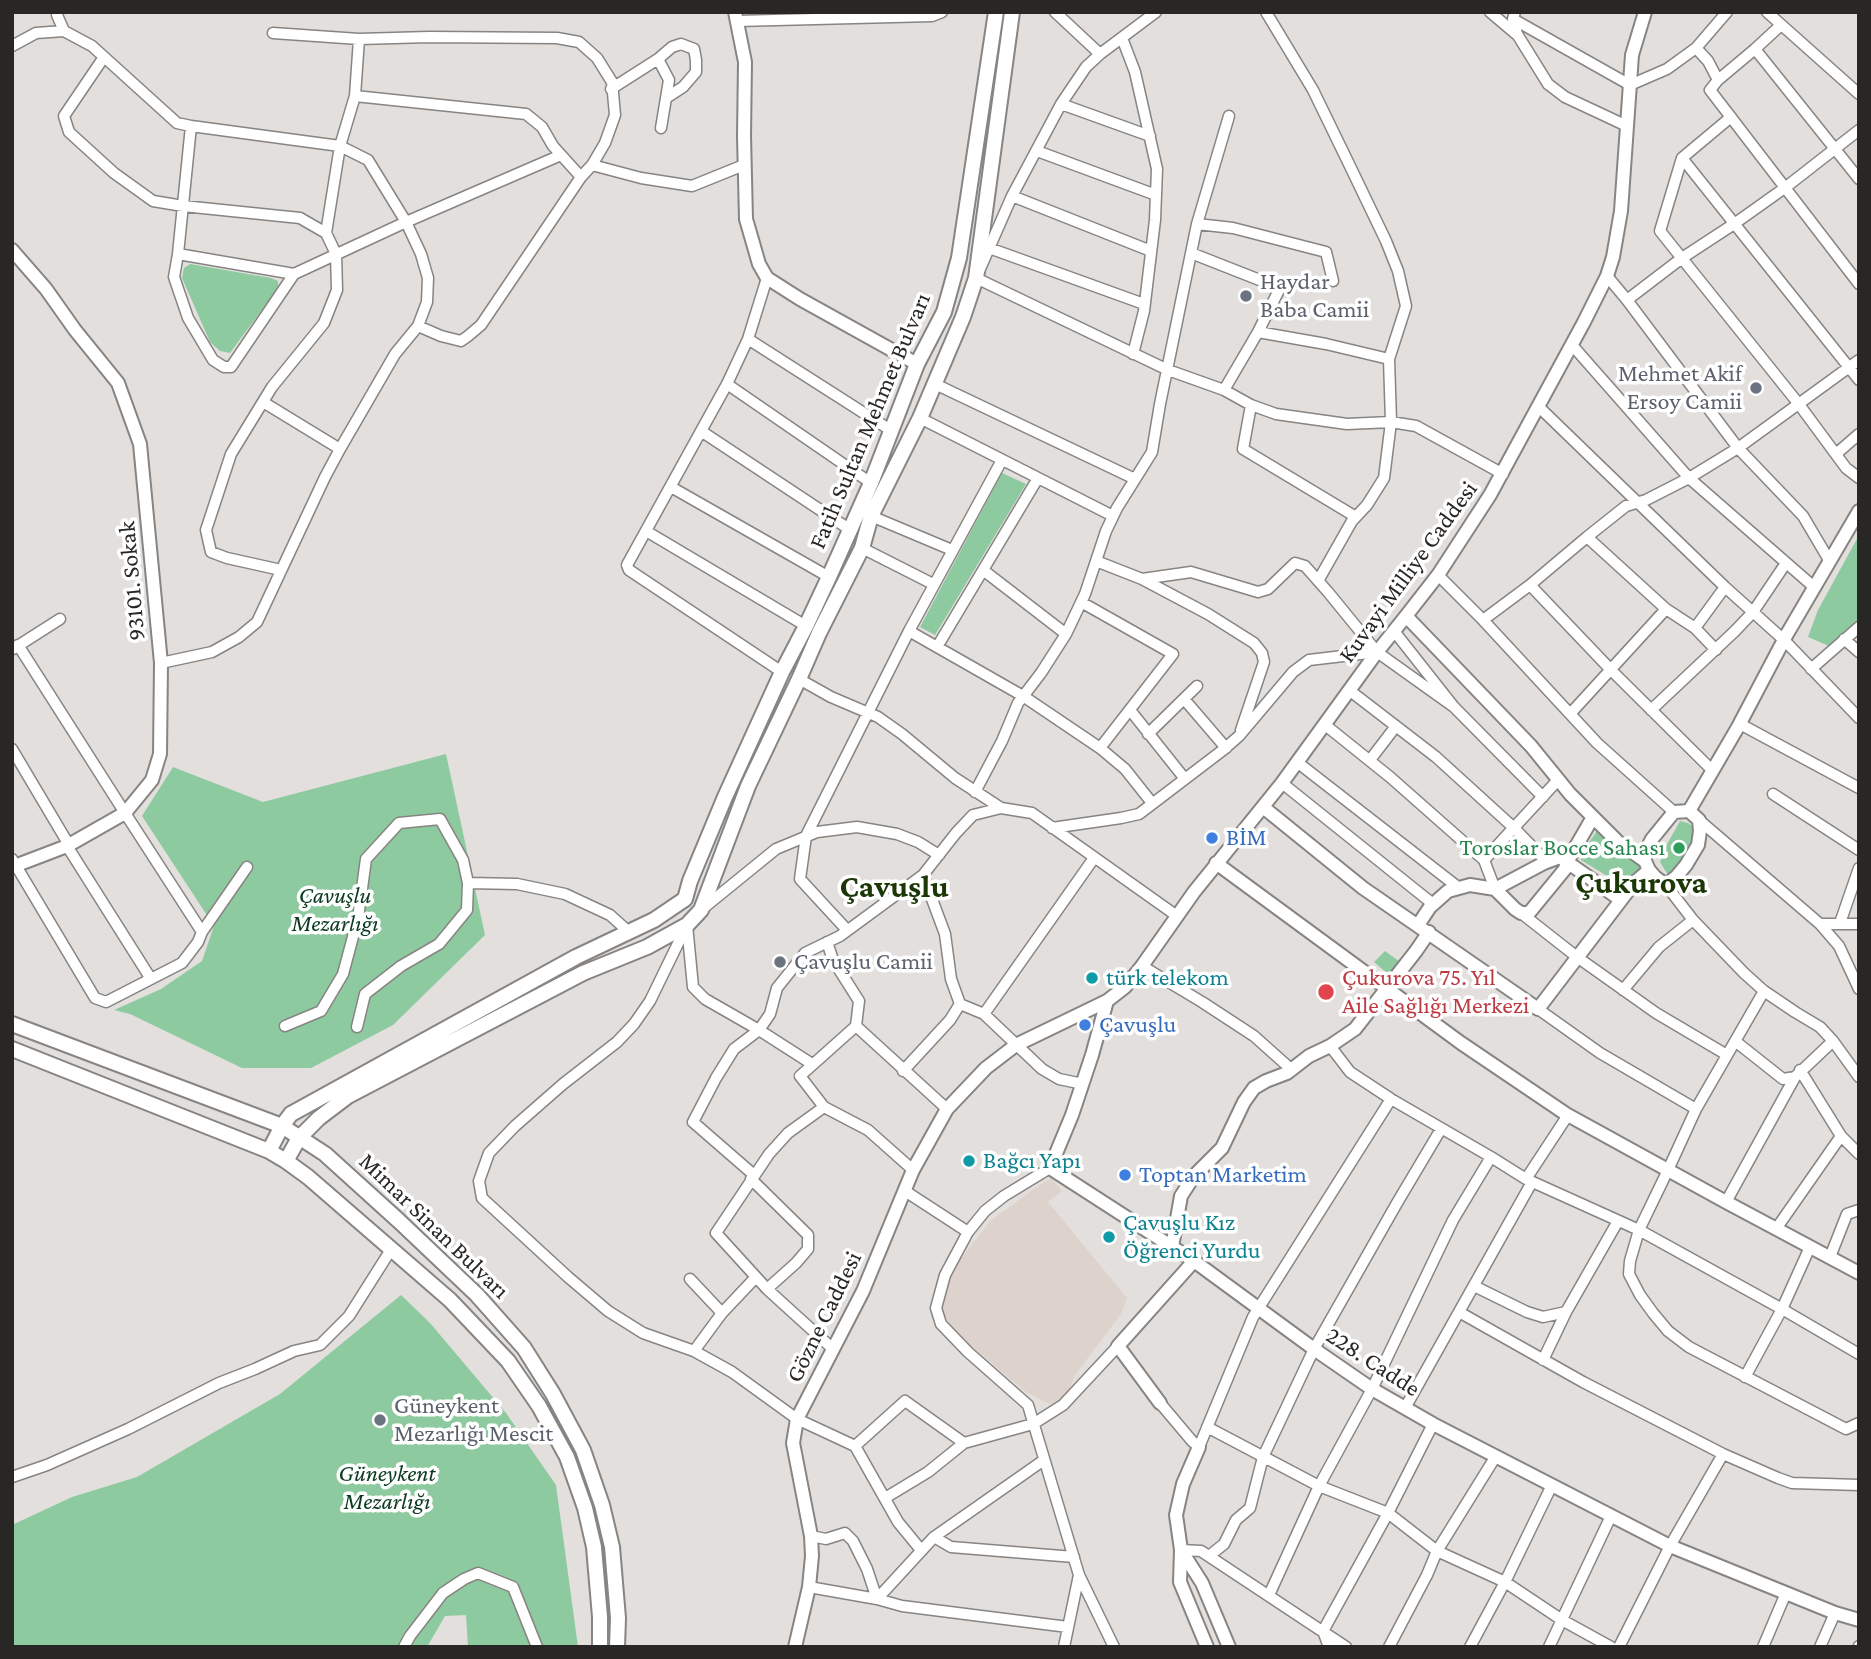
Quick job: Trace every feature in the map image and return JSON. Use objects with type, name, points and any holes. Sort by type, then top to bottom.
[{"type":"main road","name":"Fatih Sultan Mehmet Bulvarı","points":[[282,1126],[291,1115],[303,1108],[576,957],[654,920],[685,899],[725,797],[829,577],[871,483],[917,364],[944,312],[959,258],[996,12]]},
{"type":"main road","points":[[286,1161],[299,1138],[319,1118],[348,1096],[583,973],[647,947],[687,925],[701,910],[748,786],[862,548],[871,516],[920,418],[963,317],[976,278],[1012,12]]},
{"type":"main road","name":"Mimar Sinan Bulvarı","points":[[12,1024],[282,1126],[325,1154],[477,1295],[524,1348],[554,1394],[583,1450],[602,1506],[611,1547],[616,1583],[617,1647]]},
{"type":"main road","name":"Mimar Sinan Bulvarı","points":[[12,1049],[269,1151],[308,1177],[450,1300],[508,1361],[539,1406],[567,1457],[594,1547],[600,1647]]},
{"type":"main road","points":[[269,1151],[282,1126]]},
{"type":"street","points":[[58,12],[64,31]]},
{"type":"street","points":[[917,364],[800,299],[767,278],[759,264],[746,219],[745,62],[736,17],[932,16],[942,12]]},
{"type":"street","points":[[1055,12],[1100,54]]},
{"type":"street","points":[[1266,12],[1313,90],[1386,241],[1398,271],[1406,306],[1389,359],[1391,422],[1384,478],[1356,517],[1318,581]]},
{"type":"street","points":[[1490,12],[1517,34],[1548,84],[1565,97],[1627,127]]},
{"type":"street","points":[[1514,16],[1630,85],[1667,69],[1696,48],[1727,12]]},
{"type":"street","points":[[1767,12],[1859,94]]},
{"type":"street","points":[[1150,14],[1086,67],[1061,104],[1012,197],[976,278],[1133,354],[1224,390],[1251,405],[1276,414],[1346,424],[1391,422],[1416,426],[1503,474]]},
{"type":"street","name":"Kuvayi Milliye Caddesi","points":[[1016,1045],[1107,1001],[1125,987],[1216,863],[1282,783],[1377,652],[1438,575],[1503,474],[1572,345],[1613,257],[1621,211],[1632,55],[1641,14]]},
{"type":"street","points":[[1514,16],[1517,34]]},
{"type":"street","points":[[1781,25],[1710,90],[1859,284]]},
{"type":"street","points":[[12,46],[36,33],[64,31],[92,46],[177,122],[340,146],[368,160],[406,222],[421,254],[428,278],[427,302],[418,326],[395,354],[340,449],[257,622],[239,637],[212,652],[161,663]]},
{"type":"street","points":[[273,33],[359,39],[557,38],[579,42],[597,58],[612,82],[615,115],[605,143],[481,325],[461,341],[418,326]]},
{"type":"street","points":[[1122,38],[1135,72],[1157,169],[1151,251],[1144,304],[1133,354]]},
{"type":"street","points":[[326,233],[340,146],[355,96],[359,39]]},
{"type":"street","points":[[611,89],[673,47],[681,44],[694,49],[696,72],[683,87],[666,98]]},
{"type":"street","points":[[1696,48],[1708,61],[1718,80]]},
{"type":"street","points":[[1755,49],[1859,179]]},
{"type":"street","points":[[104,57],[64,116],[69,132],[114,173],[153,201],[300,218],[326,233],[336,254],[337,290],[324,323],[272,387],[231,454],[206,530],[211,552],[281,570]]},
{"type":"street","points":[[658,59],[669,80],[661,128]]},
{"type":"street","points":[[355,96],[526,114],[542,127],[561,155],[581,177]]},
{"type":"street","points":[[1061,104],[1150,136]]},
{"type":"street","points":[[975,792],[1002,741],[1018,703],[1066,634],[1113,516],[1152,452],[1197,224],[1229,116]]},
{"type":"street","points":[[1731,117],[1682,158],[1660,231],[1798,403],[1846,468],[1859,478]]},
{"type":"street","points":[[191,126],[174,277],[188,318],[213,360],[224,367],[231,367],[294,274],[561,155]]},
{"type":"street","points":[[1627,300],[1682,258],[1786,187],[1859,131]]},
{"type":"street","points":[[1037,150],[1156,195]]},
{"type":"street","points":[[1682,158],[1859,380]]},
{"type":"street","points":[[592,165],[642,178],[692,186],[744,165]]},
{"type":"street","points":[[1012,197],[1151,251]]},
{"type":"street","points":[[1197,224],[1233,228],[1326,252],[1333,281]]},
{"type":"street","points":[[989,248],[1144,304]]},
{"type":"street","name":"93101. Sokak","points":[[12,250],[46,289],[117,383],[140,444],[161,663],[160,754],[152,780],[125,813],[68,846],[14,864]]},
{"type":"street","points":[[1191,253],[1280,289],[1224,390]]},
{"type":"street","points":[[178,254],[294,274]]},
{"type":"street","points":[[1606,276],[1738,448],[1803,516],[1829,560]]},
{"type":"street","points":[[767,278],[748,339],[727,384],[627,565],[629,570],[782,672]]},
{"type":"street","points":[[1258,332],[1389,359]]},
{"type":"street","points":[[748,339],[892,431]]},
{"type":"street","points":[[1572,345],[1689,478],[1814,587]]},
{"type":"street","points":[[1483,620],[1626,506],[1646,500],[1689,478],[1738,448],[1859,360]]},
{"type":"street","points":[[727,384],[871,483]]},
{"type":"street","points":[[935,384],[1135,479]]},
{"type":"street","points":[[263,402],[340,449]]},
{"type":"street","points":[[1251,405],[1243,449],[1356,517]]},
{"type":"street","points":[[1539,407],[1725,587],[1784,640],[1859,718]]},
{"type":"street","points":[[920,418],[1113,516]]},
{"type":"street","points":[[701,431],[849,529]]},
{"type":"street","points":[[1836,454],[1859,434]]},
{"type":"street","points":[[847,930],[800,879],[806,836],[866,712],[1002,460]]},
{"type":"street","points":[[936,647],[1038,478]]},
{"type":"street","points":[[671,486],[829,577]]},
{"type":"street","points":[[871,516],[952,550]]},
{"type":"street","points":[[1666,885],[1686,865],[1698,845],[1700,831],[1694,815],[1713,771],[1829,560],[1857,517]]},
{"type":"street","points":[[646,531],[806,626]]},
{"type":"street","points":[[1587,537],[1666,609],[1695,628],[1716,650]]},
{"type":"street","points":[[862,548],[933,584]]},
{"type":"street","points":[[1096,561],[1142,579],[1208,614],[1254,643],[1262,653],[1264,662],[1239,736]]},
{"type":"street","points":[[1142,579],[1191,572],[1258,592],[1268,589],[1295,562],[1305,566],[1377,652],[1454,707]]},
{"type":"street","points":[[1651,710],[1753,612],[1786,563]]},
{"type":"street","points":[[983,570],[1066,634]]},
{"type":"street","points":[[1438,575],[1597,743],[1674,811],[1694,815],[1820,924],[1839,946],[1859,989]]},
{"type":"street","points":[[1530,585],[1713,771]]},
{"type":"street","points":[[1695,628],[1725,587]]},
{"type":"street","points":[[1081,602],[1173,654],[1100,748]]},
{"type":"street","points":[[1570,715],[1666,609]]},
{"type":"street","points":[[1406,616],[1531,746],[1570,794],[1666,885],[1693,920],[1744,973],[1764,991],[1820,1027],[1854,1064],[1859,1077]]},
{"type":"street","points":[[60,619],[15,647],[202,932]]},
{"type":"street","points":[[1811,668],[1859,627]]},
{"type":"street","points":[[909,631],[1023,696],[1100,748],[1125,769],[1153,803]]},
{"type":"street","points":[[1394,631],[1454,707],[1543,797]]},
{"type":"street","points":[[1844,639],[1859,653]]},
{"type":"street","points":[[1052,828],[1139,814],[1239,736],[1293,672],[1309,660],[1377,652]]},
{"type":"street","points":[[799,679],[831,697],[878,717],[975,792],[1001,808],[1032,813],[1177,916]]},
{"type":"street","points":[[1148,734],[1197,686]]},
{"type":"street","points":[[1349,690],[1436,757],[1547,862]]},
{"type":"street","points":[[1184,699],[1226,747]]},
{"type":"street","points":[[1130,710],[1185,779]]},
{"type":"street","points":[[1324,724],[1370,760],[1484,860],[1495,889],[1521,913],[1656,1013],[1727,1055]]},
{"type":"street","points":[[1740,724],[1859,788]]},
{"type":"street","points":[[1370,760],[1396,726]]},
{"type":"street","points":[[12,749],[68,846],[151,979]]},
{"type":"street","points":[[1297,762],[1459,888]]},
{"type":"street","points":[[1484,860],[1559,780]]},
{"type":"street","points":[[1282,783],[1433,904]]},
{"type":"street","points":[[1773,794],[1859,850]]},
{"type":"street","points":[[1263,807],[1363,888],[1600,1053],[1696,1109]]},
{"type":"street","points":[[767,1289],[808,1249],[808,1235],[753,1177],[693,1122],[734,1049],[759,1030],[770,1014],[777,989],[805,953],[847,930],[923,875],[973,815],[1001,808]]},
{"type":"street","points":[[1538,1009],[1647,865],[1645,852],[1674,811]]},
{"type":"street","points":[[1521,913],[1529,913],[1565,869],[1593,817]]},
{"type":"street","points":[[285,1026],[321,1011],[343,974],[358,918],[366,859],[399,823],[440,819],[463,860],[468,883],[467,910],[439,944],[401,966],[365,994],[357,1027]]},
{"type":"street","points":[[701,910],[776,849],[817,832],[857,827],[897,834],[918,842],[939,855]]},
{"type":"street","points":[[1172,1247],[1181,1196],[1194,1176],[1222,1148],[1244,1102],[1254,1088],[1292,1070],[1309,1056],[1356,1030],[1386,989],[1423,928],[1433,904],[1448,891],[1470,885],[1495,889],[1560,857],[1621,900]]},
{"type":"street","points":[[984,1014],[1094,858]]},
{"type":"street","points":[[1216,863],[1461,1043],[1569,1115],[1859,1273]]},
{"type":"street","points":[[14,864],[95,998],[106,1002],[182,963],[247,867]]},
{"type":"street","points":[[1840,923],[1859,868]]},
{"type":"street","points":[[923,875],[945,934],[951,979],[960,1003],[984,1014],[1042,1069],[1059,1079],[1083,1084]]},
{"type":"street","points":[[468,883],[517,884],[565,894],[610,915],[629,932]]},
{"type":"street","points":[[1623,990],[1659,947],[1693,920]]},
{"type":"street","points":[[1820,924],[1859,924]]},
{"type":"street","points":[[687,925],[693,987],[705,999],[813,1064]]},
{"type":"street","points":[[687,925],[650,1001],[634,1024],[617,1042],[514,1126],[489,1153],[479,1181],[482,1198],[608,1311],[643,1333],[694,1351],[732,1372],[797,1419],[855,1446],[898,1522],[921,1550]]},
{"type":"street","points":[[827,942],[833,960],[859,1001],[856,1026],[800,1076],[824,1107],[867,1130],[913,1170]]},
{"type":"street","points":[[1142,966],[1254,1036],[1292,1070]]},
{"type":"street","points":[[1764,991],[1696,1109],[1639,1230],[1629,1274],[1653,1313],[1668,1331],[1689,1347],[1846,1429],[1859,1423]]},
{"type":"street","points":[[1107,1001],[1083,1084],[1050,1168],[985,1211],[968,1232],[945,1275],[936,1308],[941,1324],[1028,1405],[1079,1574],[1114,1647]]},
{"type":"street","points":[[903,1071],[950,1020],[960,1003]]},
{"type":"street","points":[[856,1026],[947,1110]]},
{"type":"street","points":[[1735,1041],[1783,1079],[1797,1073],[1833,1041]]},
{"type":"street","name":"Gözne Caddesi","points":[[798,1645],[812,1556],[811,1536],[793,1443],[797,1419],[863,1291],[913,1170],[947,1110],[986,1068],[1016,1045]]},
{"type":"street","points":[[1330,1046],[1350,1072],[1529,1181],[1639,1230],[1859,1354]]},
{"type":"street","points":[[1797,1073],[1840,1136],[1859,1154]]},
{"type":"street","points":[[1726,1202],[1797,1073]]},
{"type":"street","points":[[1208,1647],[1180,1582],[1181,1550],[1176,1516],[1183,1485],[1253,1317],[1391,1099]]},
{"type":"street","points":[[824,1107],[788,1133],[769,1154],[716,1233],[767,1289],[833,1349]]},
{"type":"street","points":[[1405,1408],[1529,1181],[1569,1115]]},
{"type":"street","points":[[1209,1556],[1224,1544],[1236,1520],[1250,1508],[1263,1457],[1314,1349],[1441,1129]]},
{"type":"street","points":[[1776,1229],[1840,1136]]},
{"type":"street","points":[[1269,1595],[1319,1486],[1372,1389],[1453,1220],[1491,1157]]},
{"type":"street","name":"228. Cadde","points":[[1050,1168],[1194,1261],[1372,1389],[1433,1424],[1670,1546],[1835,1613],[1859,1620]]},
{"type":"street","points":[[905,1191],[968,1232]]},
{"type":"street","points":[[1830,1257],[1847,1214],[1859,1210]]},
{"type":"street","points":[[1543,1360],[1566,1312],[1618,1221]]},
{"type":"street","points":[[1745,1377],[1782,1309],[1810,1247]]},
{"type":"street","points":[[12,1478],[128,1429],[219,1383],[294,1351],[320,1345],[349,1316],[391,1248]]},
{"type":"street","points":[[885,1498],[928,1472],[964,1443],[1033,1424],[1063,1405],[1194,1261]]},
{"type":"street","points":[[694,1351],[722,1312],[756,1277]]},
{"type":"street","points":[[690,1279],[722,1312]]},
{"type":"street","points":[[1474,1286],[1535,1315],[1543,1317],[1566,1312]]},
{"type":"street","points":[[1459,1312],[1583,1382],[1723,1454],[1778,1478],[1791,1483],[1859,1485]]},
{"type":"street","points":[[1118,1346],[1160,1403],[1199,1447]]},
{"type":"street","points":[[855,1446],[905,1401],[964,1443]]},
{"type":"street","points":[[1329,1647],[1323,1631],[1433,1424]]},
{"type":"street","points":[[1207,1427],[1319,1486],[1388,1513],[1437,1551],[1505,1582],[1562,1620],[1611,1647]]},
{"type":"street","points":[[1619,1647],[1670,1546],[1723,1454]]},
{"type":"street","points":[[1390,1647],[1437,1551],[1496,1456]]},
{"type":"street","points":[[877,1599],[934,1536],[1044,1460]]},
{"type":"street","points":[[1469,1647],[1505,1582],[1552,1485]]},
{"type":"street","points":[[1549,1647],[1611,1516]]},
{"type":"street","points":[[811,1536],[826,1539],[845,1533],[853,1541],[867,1569],[877,1599]]},
{"type":"street","points":[[934,1536],[951,1546],[1074,1557]]},
{"type":"street","points":[[1181,1550],[1201,1551],[1346,1647]]},
{"type":"street","points":[[1181,1550],[1202,1583],[1229,1647]]},
{"type":"street","points":[[404,1647],[443,1593],[464,1578],[478,1573],[513,1587],[537,1647]]},
{"type":"street","points":[[1064,1647],[1079,1574]]},
{"type":"street","points":[[809,1587],[902,1606],[1068,1627]]},
{"type":"street","points":[[1763,1647],[1786,1593]]},
{"type":"street","points":[[1820,1647],[1835,1613]]},
{"type":"shaded area","points":[[1051,1178],[1062,1191],[1048,1202],[1127,1298],[1121,1314],[1075,1375],[1066,1398],[1057,1405],[1026,1392],[956,1333],[937,1304],[951,1272],[990,1221]]},
{"type":"green space","points":[[190,264],[278,281],[278,288],[230,353],[220,351],[210,342],[182,278],[184,268]]},
{"type":"green space","points":[[1002,473],[1026,484],[935,635],[920,627]]},
{"type":"green space","points":[[1859,535],[1859,620],[1829,646],[1808,637],[1818,610]]},
{"type":"green space","name":"Çavuşlu Mezarlığı","points":[[446,754],[485,935],[393,1025],[311,1068],[242,1068],[130,1014],[114,1010],[161,989],[202,961],[214,926],[142,816],[173,767],[263,802]]},
{"type":"green space","name":"Toroslar Bocce Sahası","points":[[1680,821],[1696,829],[1695,838],[1685,862],[1668,875],[1660,862]]},
{"type":"green space","points":[[1601,825],[1644,866],[1628,884],[1622,885],[1581,860],[1581,854]]},
{"type":"green space","points":[[1385,951],[1400,962],[1389,975],[1374,962]]},
{"type":"green space","name":"Güneykent Mezarlığı","points":[[401,1295],[430,1323],[506,1413],[556,1485],[578,1647],[468,1647],[466,1615],[445,1616],[427,1647],[12,1647],[12,1525],[72,1497],[137,1477],[280,1394]]},
{"type":"place","name":"Haydar Baba Camii","points":[[1246,296]]},
{"type":"place","name":"Mehmet Akif Ersoy Camii","points":[[1756,388]]},
{"type":"place","name":"BİM","points":[[1212,838]]},
{"type":"place","name":"Toroslar Bocce Sahası","points":[[1679,848]]},
{"type":"place","name":"Çavuşlu Camii","points":[[780,962]]},
{"type":"place","name":"türk telekom","points":[[1092,978]]},
{"type":"place","name":"Çukurova 75. Yıl Aile Sağlığı Merkezi","points":[[1326,992]]},
{"type":"place","name":"Çavuşlu","points":[[1085,1025]]},
{"type":"place","name":"Bağcı Yapı","points":[[969,1161]]},
{"type":"place","name":"Toptan Marketim","points":[[1125,1175]]},
{"type":"place","name":"Çavuşlu Kız Öğrenci Yurdu","points":[[1109,1237]]},
{"type":"place","name":"Güneykent Mezarlığı Mescit","points":[[380,1420]]},
{"type":"district","name":"Çukurova","points":[[1641,883]]},
{"type":"district","name":"Çavuşlu","points":[[894,887]]}]
